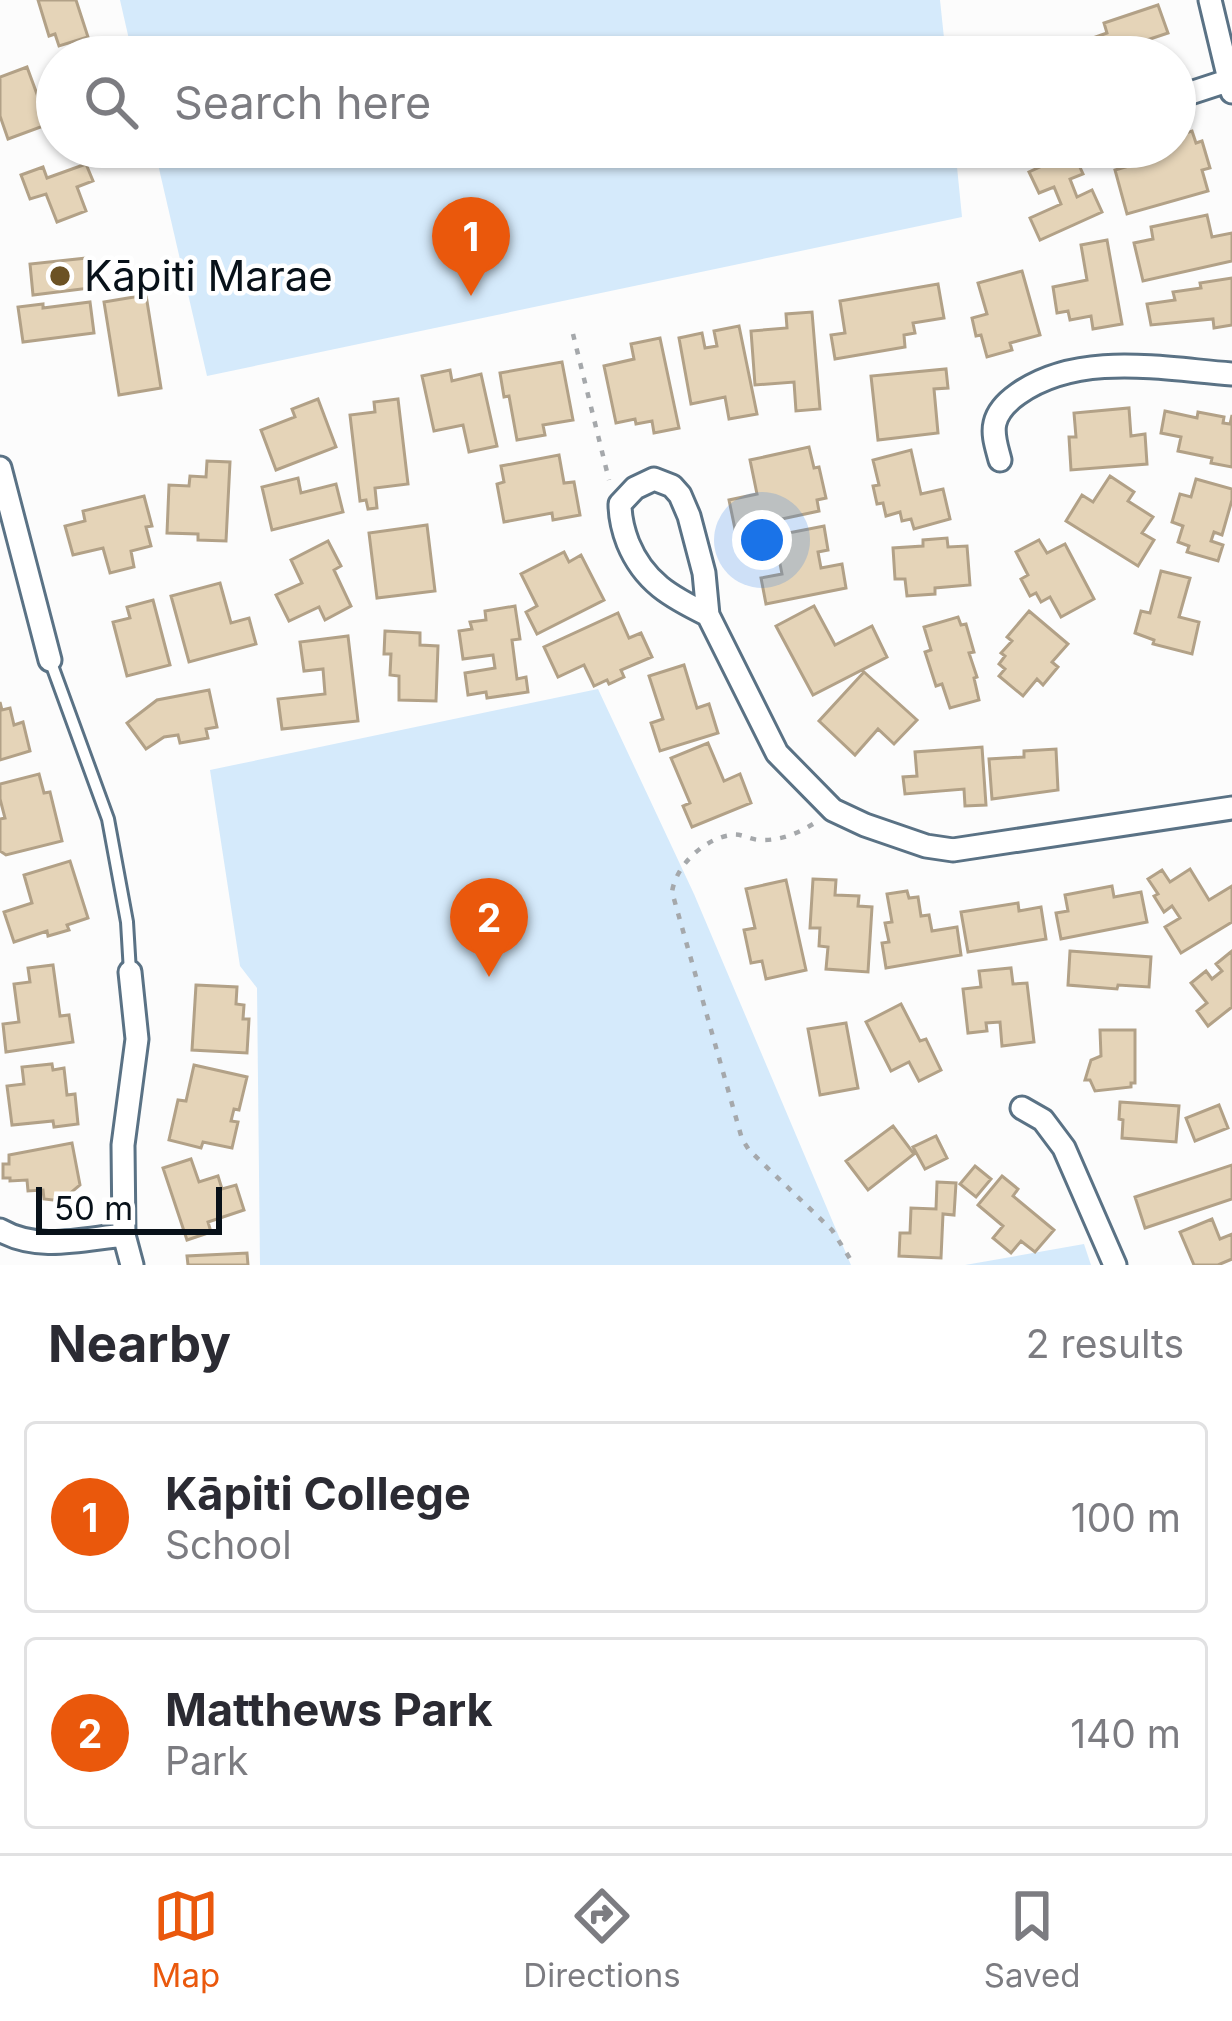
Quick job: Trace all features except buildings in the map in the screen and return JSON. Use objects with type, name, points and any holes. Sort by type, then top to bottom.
[{"type":"street","points":[[1196,93],[1230,86],[1210,0]]},
{"type":"street","points":[[1000,460],[994,437],[995,421],[1003,407],[1051,377],[1127,366],[1232,374]]},
{"type":"street","points":[[0,468],[50,660]]},
{"type":"street","points":[[708,615],[656,586],[633,554],[620,504],[645,482],[661,480],[680,495],[704,573],[708,615],[777,754],[832,810],[865,826],[953,850],[1232,808]]},
{"type":"street","points":[[130,972],[137,1039],[123,1145],[124,1235],[132,1265]]},
{"type":"street","points":[[1022,1108],[1043,1120],[1064,1148],[1115,1265]]},
{"type":"street","points":[[0,1230],[15,1239],[42,1244],[124,1235]]},
{"type":"lane","points":[[50,660],[108,819],[127,922],[130,972]]},
{"type":"path","points":[[573,334],[611,485]]},
{"type":"path","points":[[832,810],[786,837],[755,840],[740,835],[712,842],[684,865],[672,892],[742,1138],[832,1230],[854,1265]]},
{"type":"shaded area","points":[[120,0],[940,0],[944,36],[128,36]]},
{"type":"shaded area","points":[[159,168],[957,168],[962,217],[207,376]]},
{"type":"shaded area","points":[[598,689],[694,894],[851,1265],[260,1265],[257,988],[240,966],[210,770]]},
{"type":"shaded area","points":[[1084,1244],[1091,1265],[965,1265]]},
{"type":"place","name":"Kāpiti Marae","points":[[60,276]]},
{"type":"place","name":"Kāpiti College","points":[[471,296]]},
{"type":"place","name":"Matthews Park","points":[[489,977]]}]
